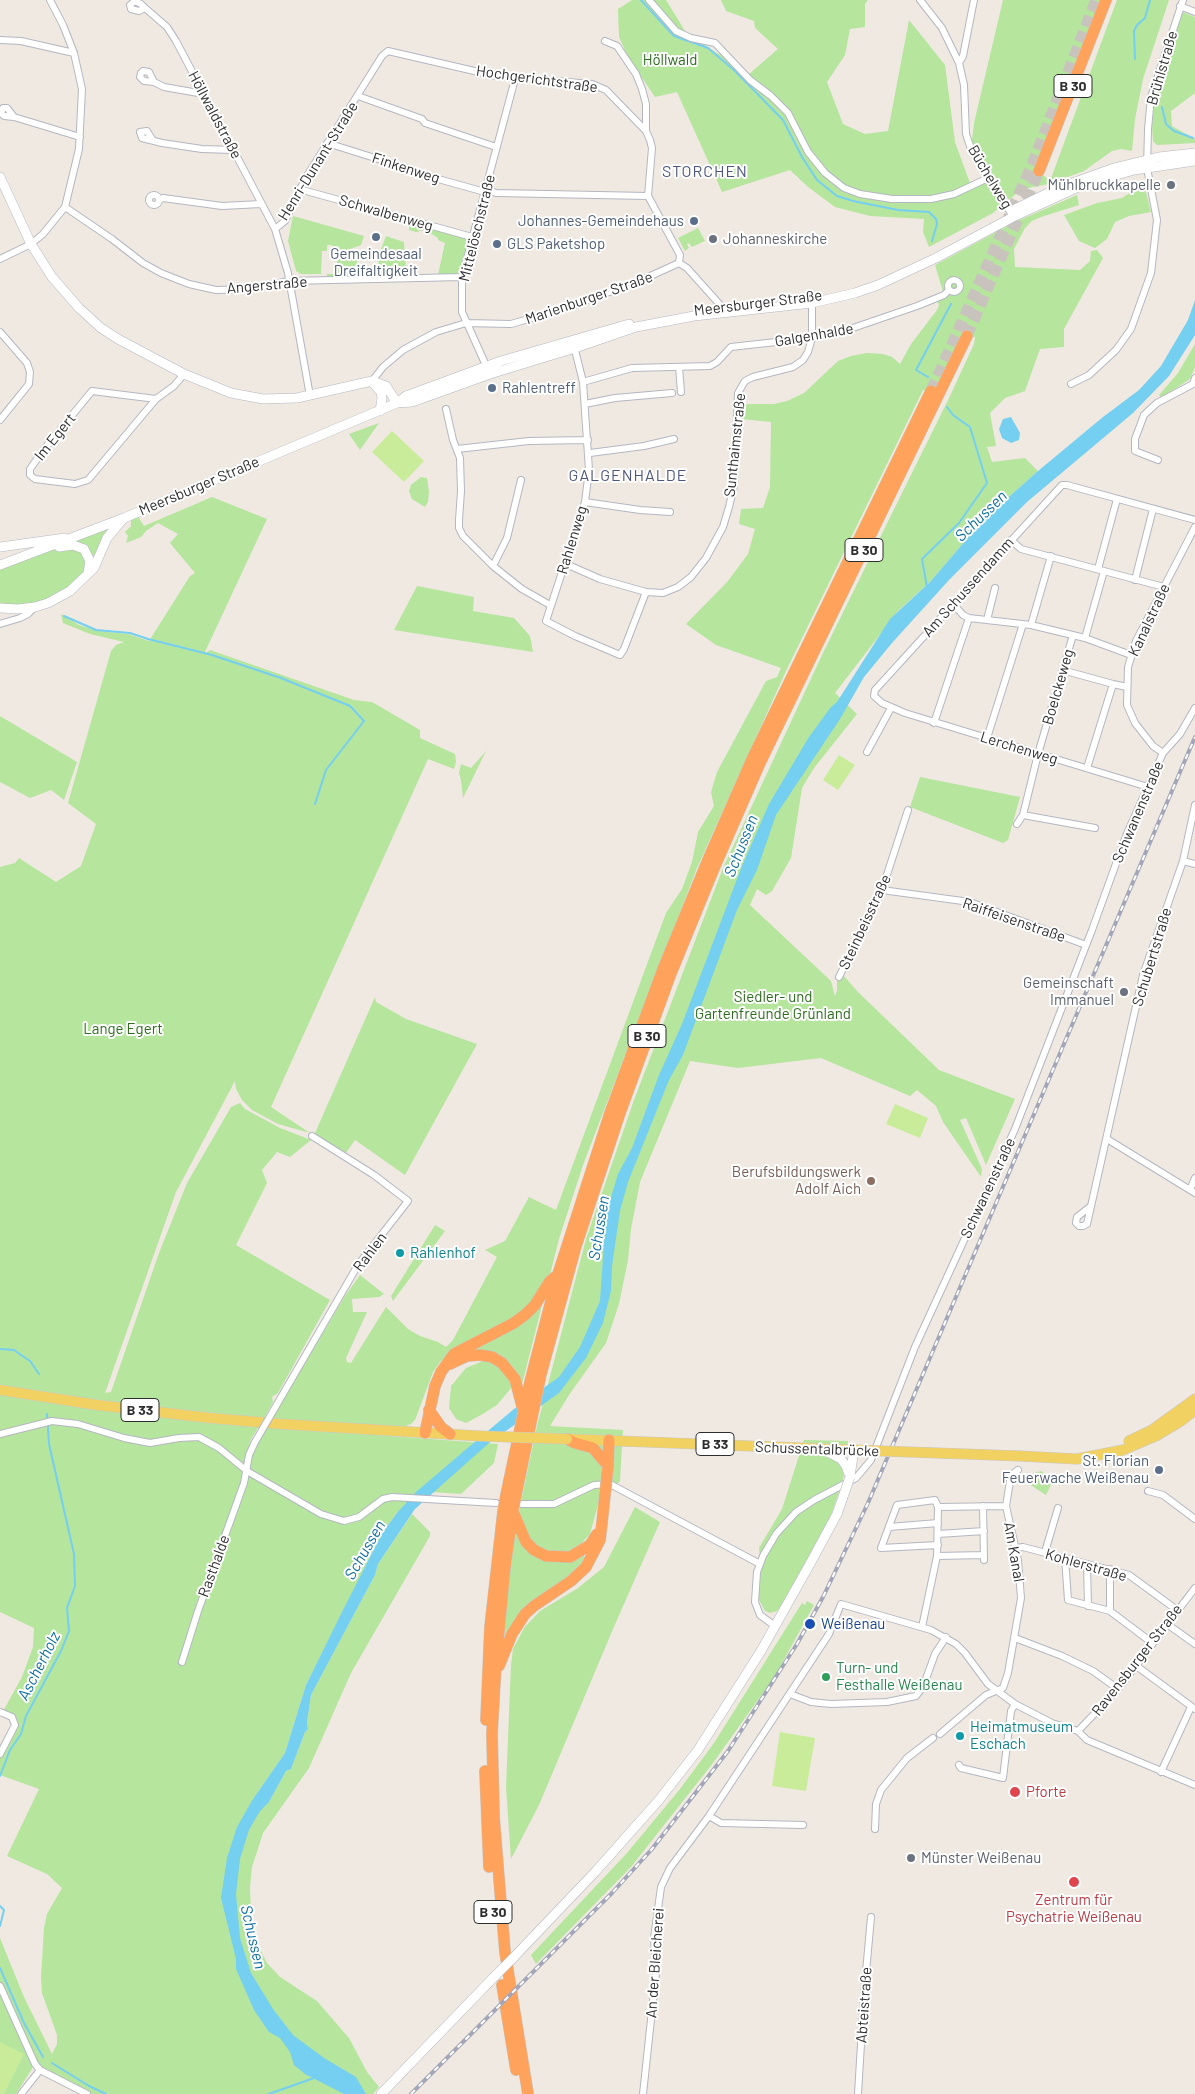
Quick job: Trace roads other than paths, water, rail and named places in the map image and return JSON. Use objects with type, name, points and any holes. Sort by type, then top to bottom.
[{"type":"highway","name":"B 30","points":[[1039,172],[1106,0]]},
{"type":"highway","name":"B 30","points":[[509,1503],[560,1300],[601,1167],[691,923],[760,763],[968,336]]},
{"type":"highway","name":"B 30","points":[[520,2094],[502,1988],[490,1874],[486,1803],[494,1666],[505,1567],[509,1503],[518,1432],[530,1382],[558,1274],[610,1113],[663,969],[753,757],[931,390]]},
{"type":"highway","points":[[425,1433],[434,1386],[454,1354],[501,1331],[526,1314],[535,1305],[550,1280],[558,1274]]},
{"type":"highway","points":[[445,1367],[466,1356],[492,1357],[509,1370],[515,1379],[520,1392],[523,1413]]},
{"type":"highway","points":[[428,1410],[441,1427],[450,1434]]},
{"type":"highway","points":[[568,1438],[575,1443],[593,1448],[608,1466]]},
{"type":"highway","points":[[494,1666],[526,1614],[534,1606],[580,1573],[592,1558],[600,1540],[609,1440]]},
{"type":"highway","points":[[509,1503],[526,1542],[534,1550],[546,1556],[556,1558],[570,1557],[581,1552],[590,1545],[602,1523]]},
{"type":"highway","name":"B 30","points":[[494,1666],[492,1734],[498,1877],[510,1984],[528,2094]]},
{"type":"main road","name":"B 33","points":[[0,1390],[97,1405],[210,1418],[425,1433]]},
{"type":"main road","name":"B 33","points":[[1061,1457],[1108,1449],[1131,1441],[1152,1430],[1195,1399]]},
{"type":"main road","name":"B 33","points":[[1061,1457],[1077,1459],[1100,1456],[1132,1448],[1181,1422],[1195,1410]]},
{"type":"main road","name":"Schussentalbrücke","points":[[425,1433],[1061,1457]]},
{"type":"street","points":[[0,260],[31,244],[43,234],[65,207],[80,137],[82,88],[74,53],[63,25],[50,0]]},
{"type":"street","points":[[649,0],[676,31],[691,38],[716,44],[743,73],[776,101],[788,113],[808,152],[825,173],[844,188],[860,194],[892,200],[930,200],[954,194],[988,178]]},
{"type":"street","name":"Büchelweg","points":[[920,0],[942,28],[959,63],[964,85],[966,134],[976,159],[1012,214]]},
{"type":"street","points":[[959,63],[963,56],[974,0]]},
{"type":"street","points":[[1182,3],[1195,12]]},
{"type":"street","name":"Brühlstraße","points":[[1071,384],[1088,375],[1116,350],[1131,330],[1142,302],[1154,260],[1157,220],[1146,164],[1152,97],[1182,3]]},
{"type":"street","name":"Höllwaldstraße","points":[[145,8],[167,27],[176,41],[275,229]]},
{"type":"street","points":[[0,40],[29,42],[74,53]]},
{"type":"street","points":[[606,41],[617,46],[636,74],[642,89],[646,104],[646,131],[652,148],[648,196],[680,256],[679,263],[688,268],[722,307]]},
{"type":"street","name":"Hochgerichtstraße","points":[[388,50],[515,79],[592,84],[606,90],[646,131]]},
{"type":"street","name":"Henri-Dunant-Straße","points":[[310,396],[289,281],[275,229],[285,221],[327,143],[382,56],[388,50]]},
{"type":"street","name":"Mittelöschstraße","points":[[488,370],[462,312],[462,278],[515,79]]},
{"type":"street","points":[[154,82],[164,87],[204,94]]},
{"type":"street","points":[[358,96],[422,119],[424,123],[496,147]]},
{"type":"street","points":[[14,117],[80,137]]},
{"type":"street","points":[[152,139],[162,143],[233,150]]},
{"type":"street","name":"Finkenweg","points":[[327,143],[410,169],[413,172],[496,193],[648,196]]},
{"type":"street","name":"Meersburger Straße","points":[[574,344],[635,322],[693,311],[788,302],[835,294],[910,266],[1089,176],[1195,154]]},
{"type":"street","name":"Meersburger Straße","points":[[1146,164],[1195,162]]},
{"type":"street","points":[[0,177],[31,244],[52,277],[92,321],[118,339],[217,389],[250,397],[277,399],[310,396],[372,381],[386,386],[397,403]]},
{"type":"street","name":"Schwalbenweg","points":[[300,190],[472,237]]},
{"type":"street","points":[[159,200],[163,198],[222,206],[261,204]]},
{"type":"street","name":"Angerstraße","points":[[65,207],[142,262],[168,277],[216,290],[250,289],[289,281],[462,278]]},
{"type":"street","name":"Meersburger Straße","points":[[0,565],[124,518],[397,403],[412,402],[488,370],[636,327],[694,316],[812,303],[832,299],[878,285],[936,258],[1012,214]]},
{"type":"street","name":"Marienburger Straße","points":[[372,381],[383,367],[403,350],[436,332],[466,324],[511,324],[568,308],[646,278],[679,263]]},
{"type":"street","name":"Galgenhalde","points":[[583,382],[632,368],[710,366],[717,362],[731,346],[812,338],[886,318],[936,299],[949,290]]},
{"type":"street","name":"Sunthaimstraße","points":[[566,564],[600,579],[646,592],[664,593],[678,587],[691,578],[706,558],[723,527],[734,486],[737,399],[741,386],[753,377],[793,367],[803,360],[808,352],[812,338],[812,303]]},
{"type":"street","points":[[0,332],[27,363],[30,377],[29,384],[24,393],[0,420]]},
{"type":"street","name":"Rahlenweg","points":[[574,344],[583,382],[590,453],[585,502],[546,621],[620,654],[624,649],[646,592]]},
{"type":"street","points":[[679,367],[681,392]]},
{"type":"street","name":"Im Egert","points":[[156,400],[92,391],[30,468],[30,475],[35,479],[75,484],[88,480],[156,400],[174,386],[184,374]]},
{"type":"street","points":[[372,381],[382,398],[380,411]]},
{"type":"street","points":[[1158,460],[1135,451],[1135,439],[1144,415],[1157,403],[1194,383]]},
{"type":"street","points":[[585,404],[615,398],[672,393]]},
{"type":"street","points":[[446,409],[460,458],[459,528],[463,536],[493,566],[522,588],[550,605]]},
{"type":"street","points":[[590,453],[644,446],[674,439]]},
{"type":"street","points":[[457,449],[529,441],[588,440]]},
{"type":"street","points":[[493,566],[507,538],[521,480]]},
{"type":"street","name":"Am Schussendamm","points":[[874,696],[875,690],[1062,485],[1117,499]]},
{"type":"street","points":[[1085,638],[1117,499],[1195,520]]},
{"type":"street","points":[[585,502],[640,510],[670,512]]},
{"type":"street","points":[[1135,580],[1153,509]]},
{"type":"street","points":[[0,608],[18,609],[35,607],[65,594],[94,568],[107,538],[124,518]]},
{"type":"street","name":"Kanalstraße","points":[[1163,753],[1153,746],[1135,723],[1127,705],[1131,655],[1136,641],[1164,588],[1192,540],[1195,526]]},
{"type":"street","points":[[0,547],[73,538]]},
{"type":"street","points":[[1011,540],[1021,549],[1164,588]]},
{"type":"street","points":[[41,550],[73,545],[79,547],[87,553],[89,558],[90,566],[87,575]]},
{"type":"street","points":[[1031,625],[1051,556]]},
{"type":"street","points":[[988,620],[995,588]]},
{"type":"street","points":[[953,604],[963,616],[969,618],[1031,625],[1085,638],[1131,655]]},
{"type":"street","points":[[0,624],[20,618],[28,614],[35,607]]},
{"type":"street","points":[[934,723],[969,618]]},
{"type":"street","points":[[987,738],[1023,624]]},
{"type":"street","name":"Boelckeweg","points":[[1017,824],[1024,815],[1038,754],[1073,635]]},
{"type":"street","points":[[1062,670],[1128,688]]},
{"type":"street","points":[[1087,768],[1113,684]]},
{"type":"street","name":"Lerchenweg","points":[[874,696],[891,708],[934,723],[1148,787]]},
{"type":"street","points":[[867,752],[891,708]]},
{"type":"street","name":"Schwanenstraße","points":[[775,1626],[760,1615],[755,1602],[756,1579],[760,1564],[772,1540],[786,1522],[808,1504],[856,1478],[871,1460],[915,1347],[1015,1129],[1126,836],[1163,753],[1180,734],[1195,708]]},
{"type":"street","name":"Schubertstraße","points":[[1091,1206],[1143,975],[1183,861],[1195,805]]},
{"type":"street","name":"Steinbeisstraße","points":[[839,977],[882,890],[908,810]]},
{"type":"street","points":[[1024,815],[1095,828]]},
{"type":"street","points":[[1183,861],[1195,864]]},
{"type":"street","name":"Raiffeisenstraße","points":[[882,890],[970,902],[1086,945]]},
{"type":"street","name":"Rahlen","points":[[276,1406],[358,1265],[408,1201],[365,1170],[312,1136]]},
{"type":"street","points":[[1107,1139],[1192,1192],[1195,1178]]},
{"type":"street","name":"Rasthalde","points":[[182,1662],[188,1638],[247,1471],[249,1455],[276,1406]]},
{"type":"street","points":[[0,1434],[52,1421],[78,1424],[124,1438],[150,1443],[199,1437],[219,1448],[247,1471],[333,1519],[344,1521],[359,1517],[383,1499],[554,1504],[594,1485],[610,1484],[760,1564]]},
{"type":"street","points":[[822,1449],[841,1460],[846,1466],[850,1477]]},
{"type":"street","points":[[381,2094],[596,1871],[659,1800],[698,1750],[775,1626],[834,1521],[850,1477],[854,1450]]},
{"type":"street","name":"Am Kanal","points":[[996,1690],[1003,1688],[1008,1673],[1021,1598],[1016,1548],[1006,1506],[1011,1475],[1018,1470]]},
{"type":"street","points":[[1148,1491],[1163,1495],[1195,1519]]},
{"type":"street","points":[[938,1545],[881,1548],[898,1505],[935,1500],[938,1506],[938,1545],[937,1556],[922,1627],[946,1637],[965,1653],[988,1684],[1015,1704],[1052,1723],[1078,1732],[1087,1740],[1195,1785]]},
{"type":"street","points":[[938,1506],[1006,1506]]},
{"type":"street","points":[[937,1556],[984,1558],[983,1506]]},
{"type":"street","points":[[1045,1552],[1058,1508]]},
{"type":"street","points":[[889,1527],[938,1523]]},
{"type":"street","points":[[938,1534],[984,1531]]},
{"type":"street","name":"Kohlerstraße","points":[[1016,1548],[1024,1547],[1045,1552],[1129,1575],[1177,1610]]},
{"type":"street","points":[[1065,1558],[1068,1600],[1110,1611],[1152,1642]]},
{"type":"street","points":[[1087,1564],[1088,1606]]},
{"type":"street","points":[[1110,1569],[1110,1611]]},
{"type":"street","name":"Ravensburger Straße","points":[[1078,1732],[1118,1688],[1195,1588]]},
{"type":"street","name":"An der Bleicherei","points":[[643,2094],[656,1973],[654,1938],[661,1887],[670,1868],[709,1816],[829,1634],[841,1604],[922,1627]]},
{"type":"street","points":[[1166,1624],[1194,1641]]},
{"type":"street","points":[[790,1694],[811,1702],[831,1704],[887,1702],[916,1696],[923,1687],[935,1654],[946,1637]]},
{"type":"street","points":[[1014,1638],[1062,1656],[1092,1671],[1118,1688]]},
{"type":"street","points":[[1135,1665],[1193,1708],[1161,1772]]},
{"type":"street","points":[[940,1734],[986,1695],[996,1690]]},
{"type":"street","points":[[959,1765],[961,1768],[1004,1778],[1011,1711],[1015,1704]]},
{"type":"street","points":[[0,1712],[12,1717],[15,1725],[0,1754]]},
{"type":"street","points":[[874,1829],[876,1804],[881,1790],[907,1758],[933,1738]]},
{"type":"street","points":[[709,1816],[721,1823],[803,1825]]},
{"type":"street","name":"Abteistraße","points":[[858,2094],[864,1994],[872,1917]]},
{"type":"street","points":[[0,1986],[35,2064],[40,2070],[87,2094]]},
{"type":"street","points":[[21,2094],[40,2070]]},
{"type":"water","points":[[1195,300],[1195,335],[1169,376],[1133,413],[1027,502],[949,580],[892,643],[864,677],[840,719],[776,815],[757,870],[737,910],[683,1055],[669,1080],[628,1182],[620,1211],[612,1266],[611,1291],[603,1323],[586,1358],[559,1393],[489,1443],[415,1509],[378,1564],[375,1575],[311,1695],[307,1722],[308,1729],[305,1732],[291,1769],[286,1771],[269,1802],[260,1811],[249,1830],[240,1859],[236,1894],[240,1938],[251,1973],[273,2009],[293,2035],[324,2058],[356,2077],[366,2094],[344,2094],[305,2074],[294,2065],[290,2052],[280,2038],[269,2032],[254,2010],[236,1969],[236,1959],[221,1898],[227,1858],[237,1827],[253,1799],[285,1753],[306,1685],[383,1532],[416,1492],[514,1409],[559,1377],[580,1347],[600,1301],[606,1214],[618,1174],[632,1148],[659,1075],[682,1024],[742,866],[769,804],[809,737],[831,707],[837,702],[890,619],[930,582],[984,519],[1038,471],[1139,390],[1161,366],[1188,320]]},
{"type":"water","points":[[1011,417],[1020,433],[1019,440],[1011,443],[1002,438],[999,429],[1003,419]]},
{"type":"waterway","points":[[641,0],[674,36],[708,48],[734,70],[783,120],[802,157],[817,180],[837,196],[853,201],[898,210],[929,212],[936,219],[937,224],[932,241]]},
{"type":"waterway","points":[[1135,59],[1134,31],[1137,25],[1145,18],[1150,0]]},
{"type":"waterway","points":[[1162,107],[1166,124],[1174,131],[1193,138]]},
{"type":"waterway","points":[[928,377],[916,370],[951,304]]},
{"type":"waterway","name":"Schussen","points":[[927,587],[922,559],[959,523],[987,483],[970,427],[953,415],[947,407]]},
{"type":"waterway","points":[[64,616],[96,630],[130,633],[212,655],[281,678],[350,706],[364,721],[326,770],[315,804]]},
{"type":"waterway","name":"Ascherholz","points":[[0,1349],[14,1350],[30,1361],[39,1374]]},
{"type":"waterway","name":"Ascherholz","points":[[0,1776],[10,1750],[21,1734],[26,1716],[61,1651],[69,1631],[67,1608],[75,1586],[74,1554],[49,1444],[47,1414]]},
{"type":"waterway","name":"Ascherholz","points":[[0,1906],[4,1910],[0,1926]]},
{"type":"waterway","name":"Ascherholz","points":[[0,1968],[24,2023],[43,2057]]},
{"type":"waterway","name":"Ascherholz","points":[[52,2063],[89,2086],[106,2094]]},
{"type":"waterway","name":"Ascherholz","points":[[269,2094],[314,2078]]},
{"type":"tunnel","points":[[931,391],[1031,167],[1096,0]]},
{"type":"tunnel","points":[[967,336],[1039,171]]},
{"type":"railway","points":[[411,2094],[612,1893],[652,1849],[728,1751],[797,1644],[823,1597],[868,1503],[1195,737]]},
{"type":"place","name":"Mühlbruckkapelle","points":[[1171,185]]},
{"type":"place","name":"Johannes-Gemeindehaus","points":[[694,221]]},
{"type":"place","name":"Gemeindesaal Dreifaltigkeit","points":[[376,237]]},
{"type":"place","name":"Johanneskirche","points":[[713,239]]},
{"type":"place","name":"GLS Paketshop","points":[[497,244]]},
{"type":"place","name":"Rahlentreff","points":[[492,388]]},
{"type":"place","name":"Gemeinschaft Immanuel","points":[[1124,992]]},
{"type":"place","name":"Berufsbildungswerk Adolf Aich","points":[[871,1181]]},
{"type":"place","name":"Rahlenhof","points":[[400,1253]]},
{"type":"place","name":"St. Florian Feuerwache Weißenau","points":[[1159,1470]]},
{"type":"place","name":"Weißenau","points":[[810,1624]]},
{"type":"place","name":"Turn- und Festhalle Weißenau","points":[[826,1677]]},
{"type":"place","name":"Heimatmuseum Eschach","points":[[960,1736]]},
{"type":"place","name":"Pforte","points":[[1015,1792]]},
{"type":"place","name":"Münster Weißenau","points":[[911,1858]]},
{"type":"place","name":"Zentrum für Psychatrie Weißenau","points":[[1074,1882]]},
{"type":"district","name":"STORCHEN","points":[[705,172]]},
{"type":"district","name":"GALGENHALDE","points":[[628,476]]},
{"type":"park label","name":"Höllwald","points":[[670,60]]},
{"type":"park label","name":"Siedler- und Gartenfreunde Grünland","points":[[773,1006]]},
{"type":"park label","name":"Lange Egert","points":[[123,1029]]}]
